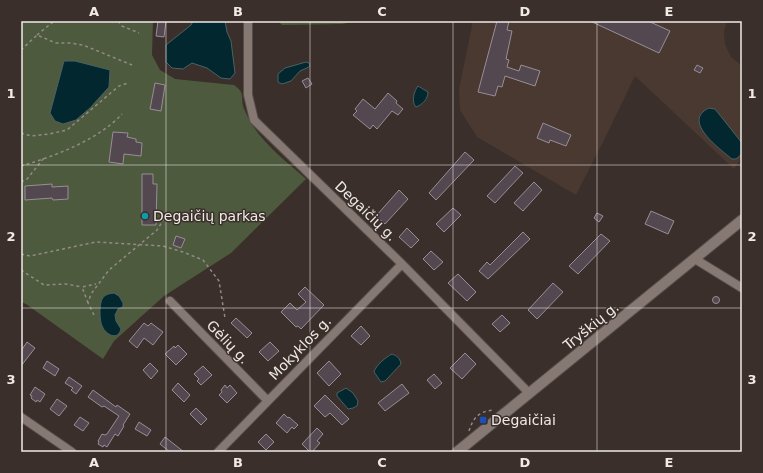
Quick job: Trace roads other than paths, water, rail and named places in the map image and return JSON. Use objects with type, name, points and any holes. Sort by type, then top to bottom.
[{"type":"main road","name":"Tryškių g.","points":[[457,452],[742,220]]},
{"type":"street","name":"Degaičių g.","points":[[248,21],[248,94],[254,120],[402,264],[529,393]]},
{"type":"street","points":[[695,259],[742,288]]},
{"type":"street","name":"Mokyklos g.","points":[[218,452],[267,400],[402,264]]},
{"type":"street","name":"Gėlių g.","points":[[170,301],[267,400]]},
{"type":"street","points":[[21,417],[60,449],[72,452]]},
{"type":"water","points":[[193,21],[225,21],[227,32],[231,41],[235,73],[230,79],[221,78],[207,68],[192,63],[183,69],[172,68],[166,62],[166,45],[191,25]]},
{"type":"water","points":[[64,61],[75,61],[110,70],[109,87],[90,108],[76,120],[63,124],[55,121],[50,113]]},
{"type":"water","points":[[306,62],[309,63],[309,67],[300,71],[291,81],[282,84],[278,82],[278,74],[285,68]]},
{"type":"water","points":[[418,86],[428,92],[424,101],[416,107],[414,105],[414,96]]},
{"type":"water","points":[[709,108],[715,109],[742,143],[742,154],[736,159],[732,159],[719,149],[701,127],[699,120],[701,114]]},
{"type":"water","points":[[114,293],[119,296],[123,303],[123,307],[118,309],[115,315],[116,321],[121,329],[120,332],[118,335],[113,336],[103,328],[100,305],[103,297],[107,294]]},
{"type":"water","points":[[392,354],[400,360],[401,364],[385,381],[381,382],[374,372],[387,357]]},
{"type":"water","points":[[346,388],[353,393],[358,401],[357,406],[353,408],[348,409],[337,396],[337,393]]},
{"type":"place","name":"Degaičių parkas","points":[[145,216]]},
{"type":"place","name":"Degaičiai","points":[[483,420]]}]
